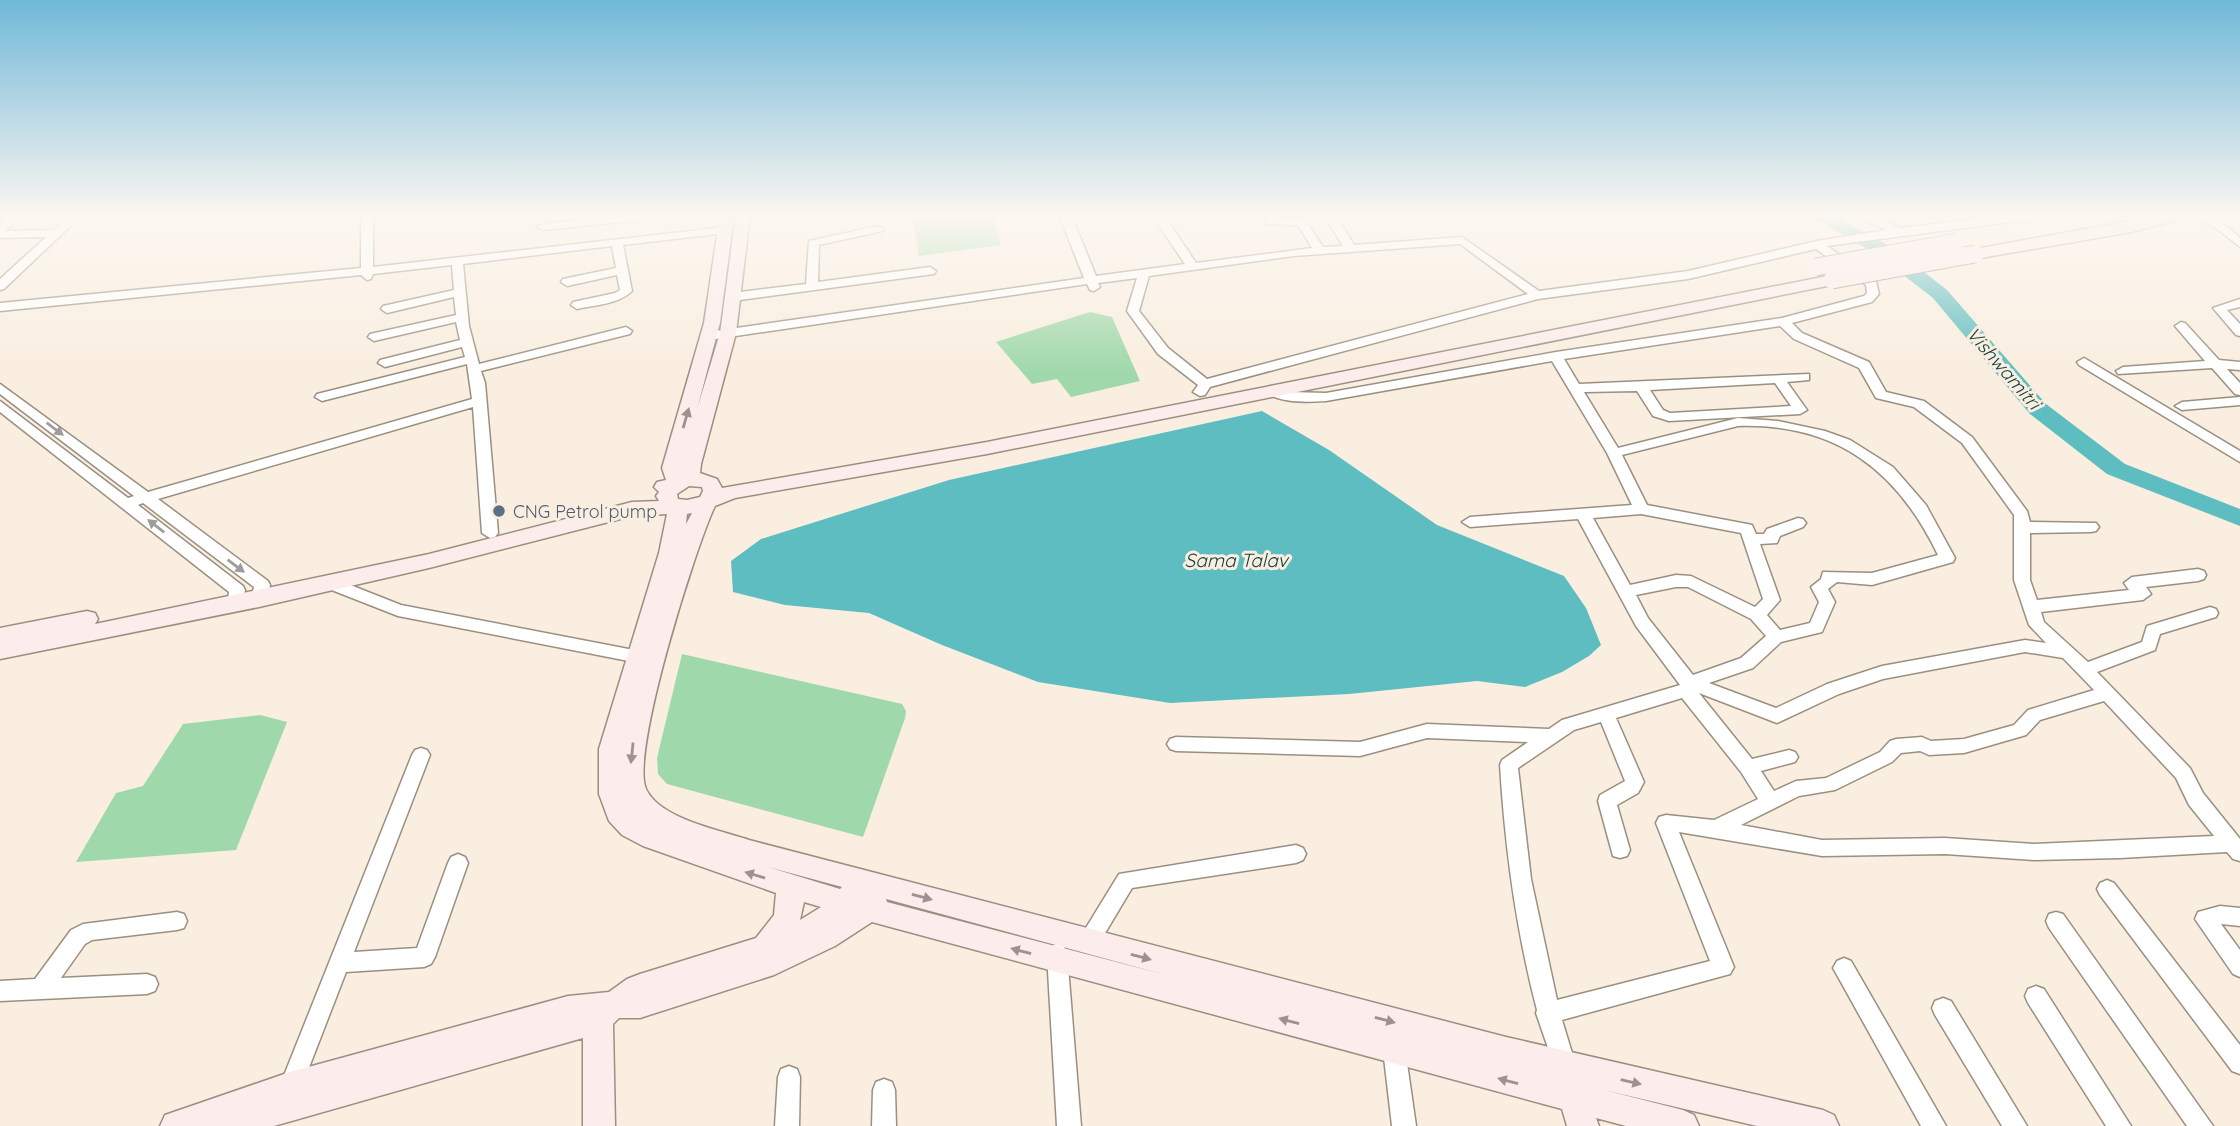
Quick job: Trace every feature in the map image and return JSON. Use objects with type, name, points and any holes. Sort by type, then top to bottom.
[{"type":"main road","points":[[718,338],[725,268]]},
{"type":"main road","points":[[731,268],[732,297],[672,468],[691,490],[685,552],[636,726],[630,771],[634,791],[647,810],[667,823],[865,895],[1057,947],[1394,1049],[1579,1112],[1684,1126]]},
{"type":"main road","points":[[961,446],[1203,388],[1727,292],[1814,268]]},
{"type":"main road","points":[[0,651],[260,592],[628,499],[691,490],[735,490],[885,459],[1270,390],[1900,268]]},
{"type":"main road","points":[[260,592],[330,583],[429,561],[632,509],[691,490]]},
{"type":"main road","points":[[691,490],[676,524],[611,749],[612,794],[618,813],[631,827],[652,838],[789,886],[865,895]]},
{"type":"main road","points":[[0,636],[236,597]]},
{"type":"main road","points":[[764,948],[784,926],[790,914],[789,886]]},
{"type":"main road","points":[[599,1126],[608,1010],[636,989],[764,948],[818,924],[865,895]]},
{"type":"main road","points":[[176,1126],[608,1010],[640,1004],[764,966],[825,937],[865,895]]},
{"type":"main road","points":[[1057,947],[1088,943],[1565,1066],[1823,1126]]},
{"type":"main road","points":[[1565,1066],[1579,1112]]},
{"type":"main road","points":[[228,1126],[286,1097]]},
{"type":"street","points":[[0,286],[20,268]]},
{"type":"street","points":[[367,268],[367,274]]},
{"type":"street","points":[[0,308],[415,268]]},
{"type":"street","points":[[457,268],[467,342],[479,401],[490,533]]},
{"type":"street","points":[[812,268],[812,286]]},
{"type":"street","points":[[1086,268],[1093,284]]},
{"type":"street","points":[[1143,277],[1191,268]]},
{"type":"street","points":[[718,338],[1221,268]]},
{"type":"street","points":[[1500,268],[1537,295]]},
{"type":"street","points":[[1143,277],[1133,311],[1163,351],[1203,388],[1537,295],[1688,275],[1719,268]]},
{"type":"street","points":[[1270,390],[1290,397],[1326,397],[1556,356],[1783,322],[1859,303],[1873,294],[1874,289],[1868,279],[1851,268]]},
{"type":"street","points":[[567,282],[622,270],[626,289],[623,294],[577,306]]},
{"type":"street","points":[[732,297],[930,271]]},
{"type":"street","points":[[387,309],[459,292]]},
{"type":"street","points":[[2240,303],[2222,306],[2219,310],[2240,332]]},
{"type":"street","points":[[374,337],[463,317]]},
{"type":"street","points":[[1783,322],[1798,336],[1864,366],[1881,395],[1919,404],[1967,440],[2022,515],[2022,580],[2037,625],[2068,652],[2183,773],[2196,799],[2235,848]]},
{"type":"street","points":[[2181,326],[2240,391]]},
{"type":"street","points":[[322,397],[625,331]]},
{"type":"street","points":[[385,363],[467,342]]},
{"type":"street","points":[[1556,356],[1614,453],[1641,509]]},
{"type":"street","points":[[2084,362],[2240,457]]},
{"type":"street","points":[[2123,371],[2215,364],[2240,366]]},
{"type":"street","points":[[1577,388],[1804,377]]},
{"type":"street","points":[[1641,387],[1663,416],[1800,410],[1778,378]]},
{"type":"street","points":[[0,388],[145,498],[260,592]]},
{"type":"street","points":[[127,503],[479,401]]},
{"type":"street","points":[[2182,406],[2240,401]]},
{"type":"street","points":[[0,405],[127,503],[236,597]]},
{"type":"street","points":[[1565,1066],[1547,1013],[1513,836],[1509,765],[1568,725],[1688,686],[1747,663],[1776,637],[1816,628],[1827,602],[1819,587],[1829,582],[1829,576],[1872,579],[1947,558],[1932,524],[1917,501],[1887,469],[1851,444],[1808,430],[1779,425],[1733,423],[1614,453]]},
{"type":"street","points":[[1470,522],[1641,509],[1748,529],[1772,600],[1757,615]]},
{"type":"street","points":[[1583,514],[1642,622],[1770,801]]},
{"type":"street","points":[[1751,539],[1772,539],[1772,533],[1798,523]]},
{"type":"street","points":[[2021,527],[2091,527]]},
{"type":"street","points":[[2031,607],[2143,594],[2132,583],[2198,575]]},
{"type":"street","points":[[1625,592],[1676,581],[1691,582],[1757,615],[1776,637]]},
{"type":"street","points":[[330,583],[398,610],[639,657]]},
{"type":"street","points":[[2084,670],[2149,646],[2152,630],[2210,612]]},
{"type":"street","points":[[1688,686],[1777,716],[1833,689],[1882,673],[2025,646],[2068,652]]},
{"type":"street","points":[[1715,829],[1796,789],[1828,785],[1839,780],[1886,757],[1896,746],[1965,746],[2020,730],[2034,715],[2108,693]]},
{"type":"street","points":[[1606,714],[1635,782],[1632,788],[1607,801],[1620,849]]},
{"type":"street","points":[[1176,744],[1360,749],[1427,731],[1550,736]]},
{"type":"street","points":[[286,1097],[421,755]]},
{"type":"street","points":[[1748,767],[1788,757]]},
{"type":"street","points":[[1547,1013],[1723,967],[1666,823],[1822,848],[1945,845],[2034,852],[2235,848]]},
{"type":"street","points":[[1088,943],[1126,880],[1296,854]]},
{"type":"street","points":[[340,963],[424,957],[458,863]]},
{"type":"street","points":[[2107,889],[2240,1063]]},
{"type":"street","points":[[2240,917],[2220,915],[2204,919],[2240,967]]},
{"type":"street","points":[[41,989],[78,937],[90,931],[177,921]]},
{"type":"street","points":[[2056,921],[2201,1126]]},
{"type":"street","points":[[1057,947],[1069,1126]]},
{"type":"street","points":[[1844,968],[1934,1126]]},
{"type":"street","points":[[0,991],[147,984]]},
{"type":"street","points":[[2036,996],[2119,1126]]},
{"type":"street","points":[[1943,1008],[2015,1126]]},
{"type":"street","points":[[1394,1049],[1404,1126]]},
{"type":"street","points":[[788,1126],[789,1077]]},
{"type":"street","points":[[884,1090],[884,1126]]},
{"type":"green space","points":[[1090,312],[1112,317],[1140,381],[1071,397],[1057,379],[1032,384],[996,342]]},
{"type":"green space","points":[[682,654],[902,704],[906,711],[905,718],[863,837],[667,784],[658,774],[657,758]]},
{"type":"green space","points":[[260,715],[287,722],[236,850],[76,862],[116,793],[143,786],[183,724]]},
{"type":"water","name":"Sama Talav","points":[[1262,411],[1329,450],[1437,525],[1564,576],[1586,608],[1601,645],[1589,656],[1562,672],[1525,687],[1477,681],[1349,694],[1170,703],[1038,682],[869,613],[785,605],[733,592],[731,561],[761,539],[949,480]]},
{"type":"waterway","name":"Vishwamitri","points":[[1906,268],[1940,294],[2038,409],[2116,469],[2240,518]]},
{"type":"place","name":"CNG Petrol pump","points":[[499,511]]}]
